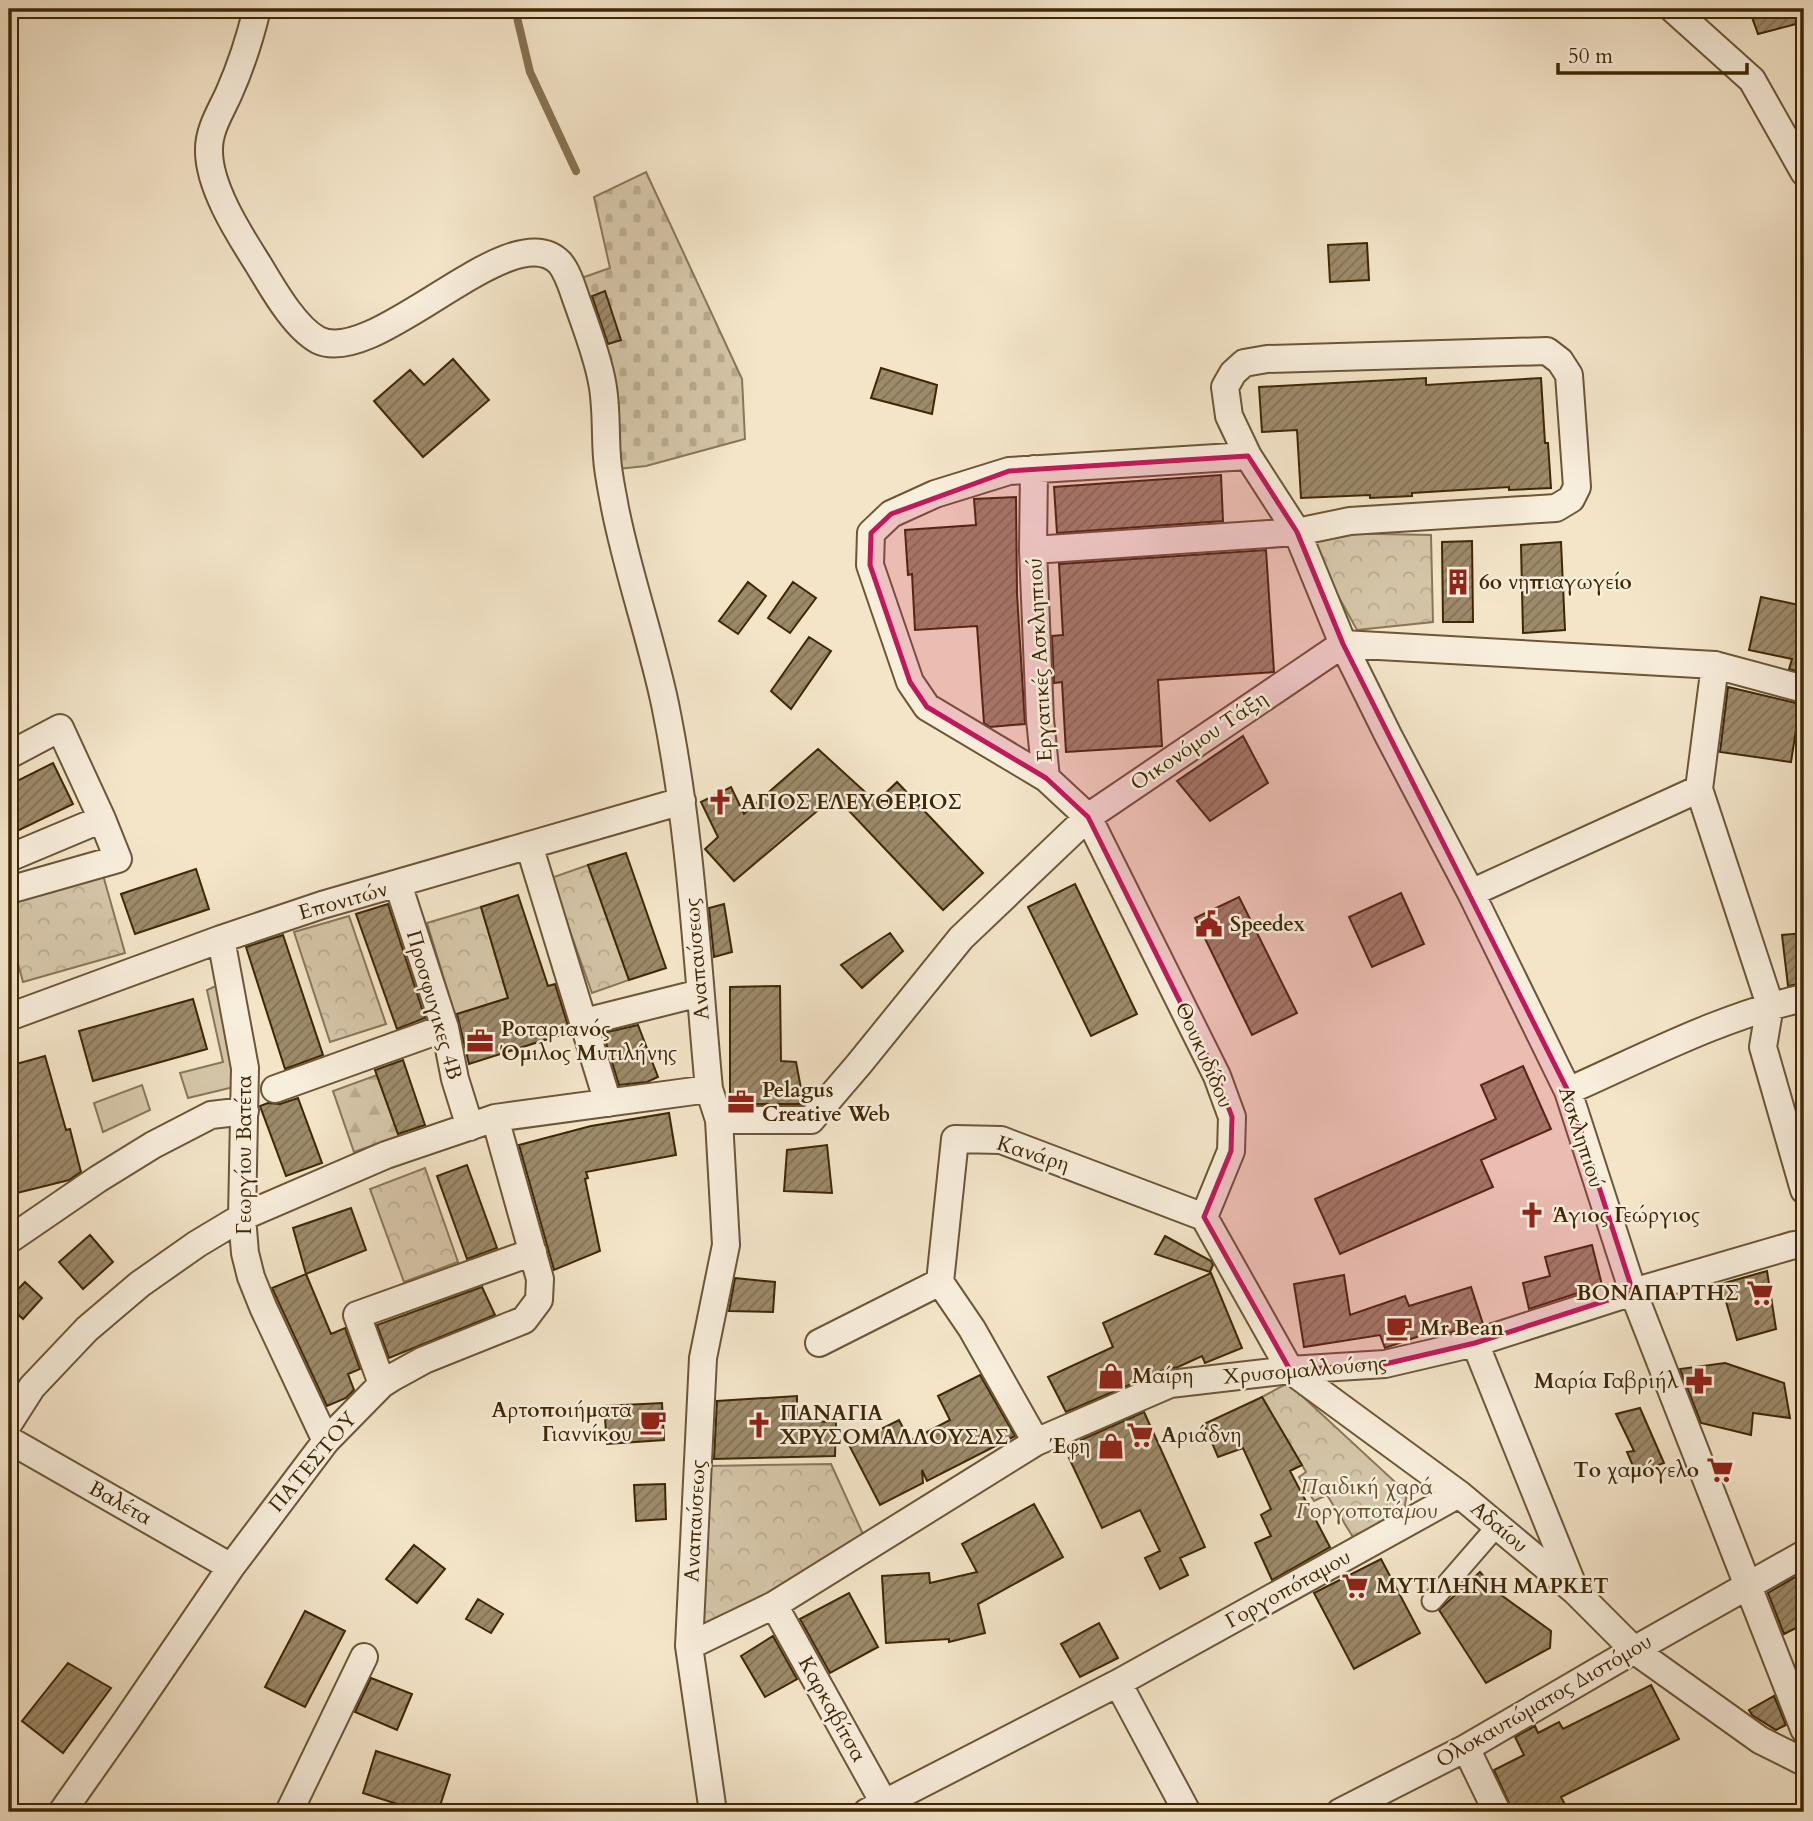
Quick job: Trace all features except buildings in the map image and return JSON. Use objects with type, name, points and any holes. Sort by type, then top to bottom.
[{"type":"street","name":"Αναπαύσεως","points":[[257,9],[249,44],[213,128],[209,146],[210,164],[229,218],[298,324],[314,338],[331,345],[349,343],[417,309],[495,264],[527,253],[545,253],[559,263],[570,282],[595,352],[603,384],[607,463],[616,513],[665,703],[682,801],[709,1089],[719,1121],[726,1245],[703,1358],[688,1646],[713,1812]]},
{"type":"street","points":[[1674,9],[1752,80],[1804,172]]},
{"type":"street","name":"Εργατικές Ασκληπιού","points":[[1046,778],[1040,719],[1033,550],[1297,531],[1350,521],[1556,508],[1571,499],[1577,487],[1569,375],[1560,362],[1547,351],[1267,359],[1244,363],[1233,373],[1226,387],[1229,416],[1248,456],[1297,531],[1343,644]]},
{"type":"street","name":"Εργατικές Ασκληπιού","points":[[1046,778],[927,707],[910,682],[870,565],[871,533],[891,514],[935,494],[1009,471],[1248,456]]},
{"type":"street","points":[[1033,550],[1034,469]]},
{"type":"street","points":[[1343,644],[1716,665],[1804,690]]},
{"type":"street","name":"Οικονόμου Τάξη","points":[[719,1121],[811,1121],[961,938],[1088,817],[1343,644]]},
{"type":"street","name":"Ασκληπιού","points":[[1343,644],[1471,893],[1568,1091],[1633,1292],[1746,1585],[1802,1720]]},
{"type":"street","points":[[1716,665],[1699,789],[1770,1005],[1763,1047],[1804,1190]]},
{"type":"street","points":[[9,755],[60,728],[118,859],[9,890]]},
{"type":"street","points":[[1046,778],[1088,817]]},
{"type":"street","points":[[1471,893],[1699,789]]},
{"type":"street","name":"Επονιτών","points":[[9,1017],[221,939],[323,905],[682,801]]},
{"type":"street","name":"Θουκυδίδου","points":[[1088,817],[1217,1076],[1232,1116],[1231,1151],[1204,1217]]},
{"type":"street","points":[[9,858],[102,819]]},
{"type":"street","points":[[529,845],[608,1103]]},
{"type":"street","name":"Προσφυγικες 4Β","points":[[398,884],[445,1028],[455,1079],[470,1127]]},
{"type":"street","name":"Γεωργίου Βατέτα","points":[[221,939],[245,1068],[242,1217],[244,1253],[251,1277],[326,1441]]},
{"type":"street","points":[[584,1022],[700,993]]},
{"type":"street","points":[[1568,1091],[1736,1017],[1770,1005],[1804,998]]},
{"type":"street","points":[[275,1089],[445,1028]]},
{"type":"street","points":[[9,1423],[20,1389],[139,1284],[242,1217],[386,1154],[495,1118],[709,1089]]},
{"type":"street","points":[[9,1240],[153,1145],[211,1115],[245,1111]]},
{"type":"street","name":"ΠΑΤΕΣΤΟΥ","points":[[62,1812],[230,1567],[326,1441],[382,1384],[424,1360],[524,1320],[539,1300],[540,1279],[495,1118]]},
{"type":"street","name":"Κανάρη","points":[[940,1282],[956,1139],[1001,1140],[1204,1217]]},
{"type":"street","points":[[1204,1217],[1290,1370]]},
{"type":"street","name":"Χρυσομαλλούσης","points":[[688,1646],[774,1605],[1036,1442],[1170,1384],[1290,1370],[1385,1364],[1475,1343],[1633,1292],[1794,1245],[1804,1245]]},
{"type":"street","points":[[382,1384],[357,1315],[533,1252]]},
{"type":"street","points":[[819,1343],[940,1282],[972,1329],[1036,1442]]},
{"type":"street","points":[[1475,1343],[1575,1591]]},
{"type":"street","name":"Αδαίου","points":[[1290,1370],[1459,1494],[1575,1591],[1634,1650],[1760,1740],[1804,1762]]},
{"type":"street","name":"Βαλέτα","points":[[9,1440],[230,1567]]},
{"type":"street","name":"Γοργοπόταμου","points":[[880,1809],[1118,1683],[1459,1494]]},
{"type":"street","points":[[1432,1601],[1497,1526]]},
{"type":"street","name":"Ολοκαυτώματος Διστόμου","points":[[1340,1812],[1466,1748],[1804,1554]]},
{"type":"street","name":"Καρκαβίτσα","points":[[774,1605],[880,1809]]},
{"type":"street","points":[[289,1812],[364,1657]]},
{"type":"street","points":[[1118,1683],[1187,1812]]},
{"type":"street","points":[[1466,1748],[1497,1812]]},
{"type":"highlighted area","points":[[1248,456],[1297,532],[1343,644],[1568,1091],[1633,1292],[1475,1343],[1385,1364],[1290,1370],[1204,1217],[1231,1151],[1232,1117],[1217,1076],[1088,817],[1046,778],[927,707],[910,682],[870,565],[871,533],[891,514],[1009,471]]},
{"type":"green space","points":[[646,172],[742,379],[745,439],[646,466],[618,469],[570,282],[610,268],[594,197]]},
{"type":"green space","points":[[1330,533],[1431,535],[1433,622],[1357,630],[1310,545]]},
{"type":"green space","points":[[588,865],[629,980],[592,993],[551,878]]},
{"type":"green space","points":[[103,875],[125,953],[23,982],[9,931],[9,901]]},
{"type":"green space","points":[[481,907],[508,998],[455,1015],[427,923]]},
{"type":"green space","points":[[349,916],[386,1024],[330,1042],[294,932]]},
{"type":"green space","points":[[216,986],[238,1086],[188,1098],[180,1073],[223,1062],[207,990]]},
{"type":"green space","points":[[377,1075],[399,1136],[354,1152],[333,1091]]},
{"type":"green space","points":[[142,1085],[150,1110],[103,1132],[94,1103]]},
{"type":"green space","points":[[425,1168],[458,1262],[404,1282],[370,1189]]},
{"type":"green space","name":"Παιδική χαρά Γοργοποτάμου","points":[[1288,1383],[1407,1493],[1403,1516],[1356,1542],[1327,1495],[1314,1501],[1299,1477],[1306,1472],[1262,1397]]},
{"type":"green space","points":[[831,1464],[867,1543],[695,1633],[707,1466]]},
{"type":"waterway","points":[[515,9],[530,72],[576,171]]},
{"type":"place","name":"6ο νηπιαγωγείο","points":[[1458,582]]},
{"type":"place","name":"ΑΓΙΟΣ ΕΛΕΥΘΕΡΙΟΣ","points":[[720,802]]},
{"type":"place","name":"Speedex","points":[[1209,924]]},
{"type":"place","name":"Ροταριανός Όμιλος Μυτιλήνης","points":[[480,1041]]},
{"type":"place","name":"Pelagus Creative Web","points":[[741,1102]]},
{"type":"place","name":"Άγιος Γεώργιος","points":[[1532,1215]]},
{"type":"place","name":"ΒΟΝΑΠΑΡΤΗΣ","points":[[1760,1293]]},
{"type":"place","name":"Mr Bean","points":[[1399,1328]]},
{"type":"place","name":"Μαίρη","points":[[1111,1376]]},
{"type":"place","name":"Μαρία Γαβριήλ","points":[[1699,1381]]},
{"type":"place","name":"Αρτοποιήματα Γιαννίκου","points":[[653,1422]]},
{"type":"place","name":"ΠΑΝΑΓΙΑ ΧΡΥΣΟΜΑΛΛΟΥΣΑΣ","points":[[759,1425]]},
{"type":"place","name":"Αριάδνη","points":[[1140,1435]]},
{"type":"place","name":"Έφη","points":[[1111,1446]]},
{"type":"place","name":"Το χαμόγελο","points":[[1720,1470]]},
{"type":"place","name":"ΜΥΤΙΛΗΝΗ ΜΑΡΚΕΤ","points":[[1355,1586]]}]
